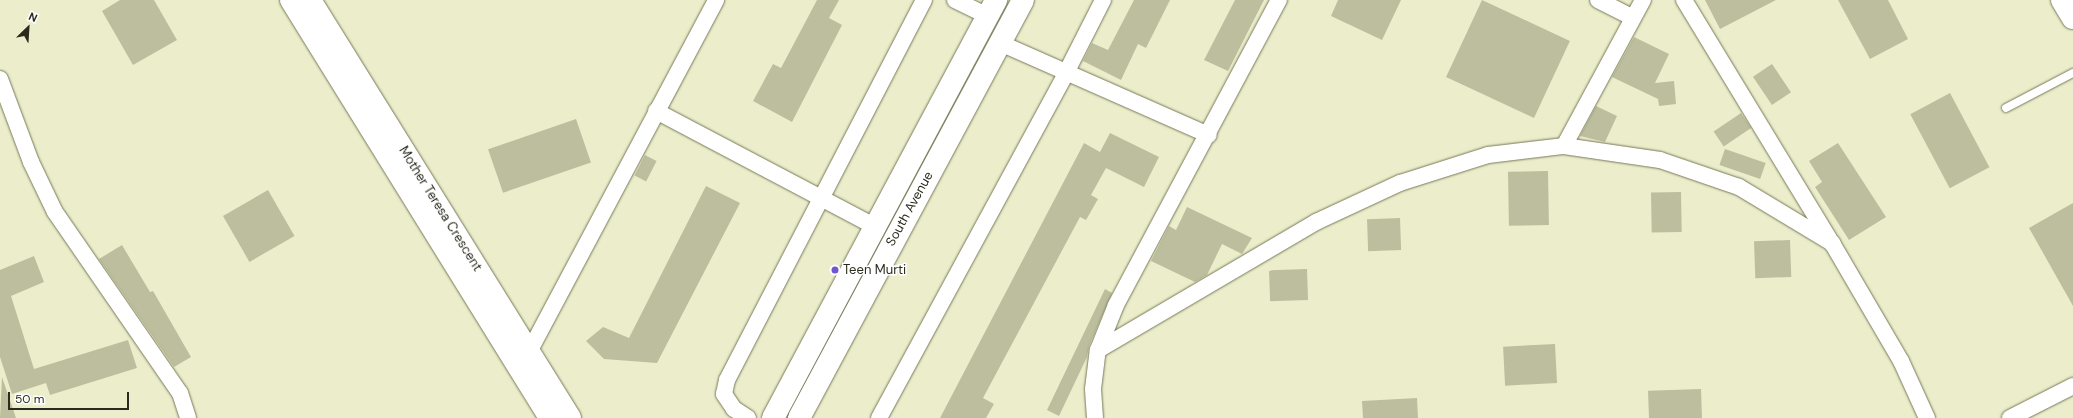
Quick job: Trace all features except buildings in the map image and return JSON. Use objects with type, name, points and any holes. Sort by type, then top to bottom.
[{"type":"main road","name":"Mother Teresa Crescent","points":[[291,0],[550,418]]},
{"type":"main road","name":"Mother Teresa Crescent","points":[[310,0],[570,418]]},
{"type":"main road","name":"South Avenue","points":[[799,418],[1023,0]]},
{"type":"main road","points":[[2062,0],[2073,18]]},
{"type":"main road","name":"South Avenue","points":[[773,418],[876,228],[992,8]]},
{"type":"street","points":[[529,352],[716,0]]},
{"type":"street","points":[[748,418],[734,409],[724,394],[727,380],[924,0]]},
{"type":"street","points":[[955,0],[992,8]]},
{"type":"street","points":[[879,418],[1066,73],[1103,0]]},
{"type":"street","points":[[1095,418],[1093,389],[1098,350],[1116,305],[1209,135],[1279,0]]},
{"type":"street","points":[[1598,0],[1633,18]]},
{"type":"street","points":[[1564,146],[1643,0]]},
{"type":"street","points":[[1684,0],[1832,242],[1901,361],[1928,418]]},
{"type":"street","points":[[1000,43],[1209,135]]},
{"type":"street","points":[[0,79],[31,162],[55,212],[180,393],[188,418]]},
{"type":"street","points":[[656,111],[820,200],[876,228]]},
{"type":"street","points":[[1098,350],[1316,222],[1400,183],[1488,155],[1564,146],[1660,160],[1739,187],[1832,242]]},
{"type":"street","points":[[2010,418],[2073,386]]},
{"type":"lane","points":[[2006,108],[2073,73]]},
{"type":"place","name":"Teen Murti","points":[[835,270]]}]
